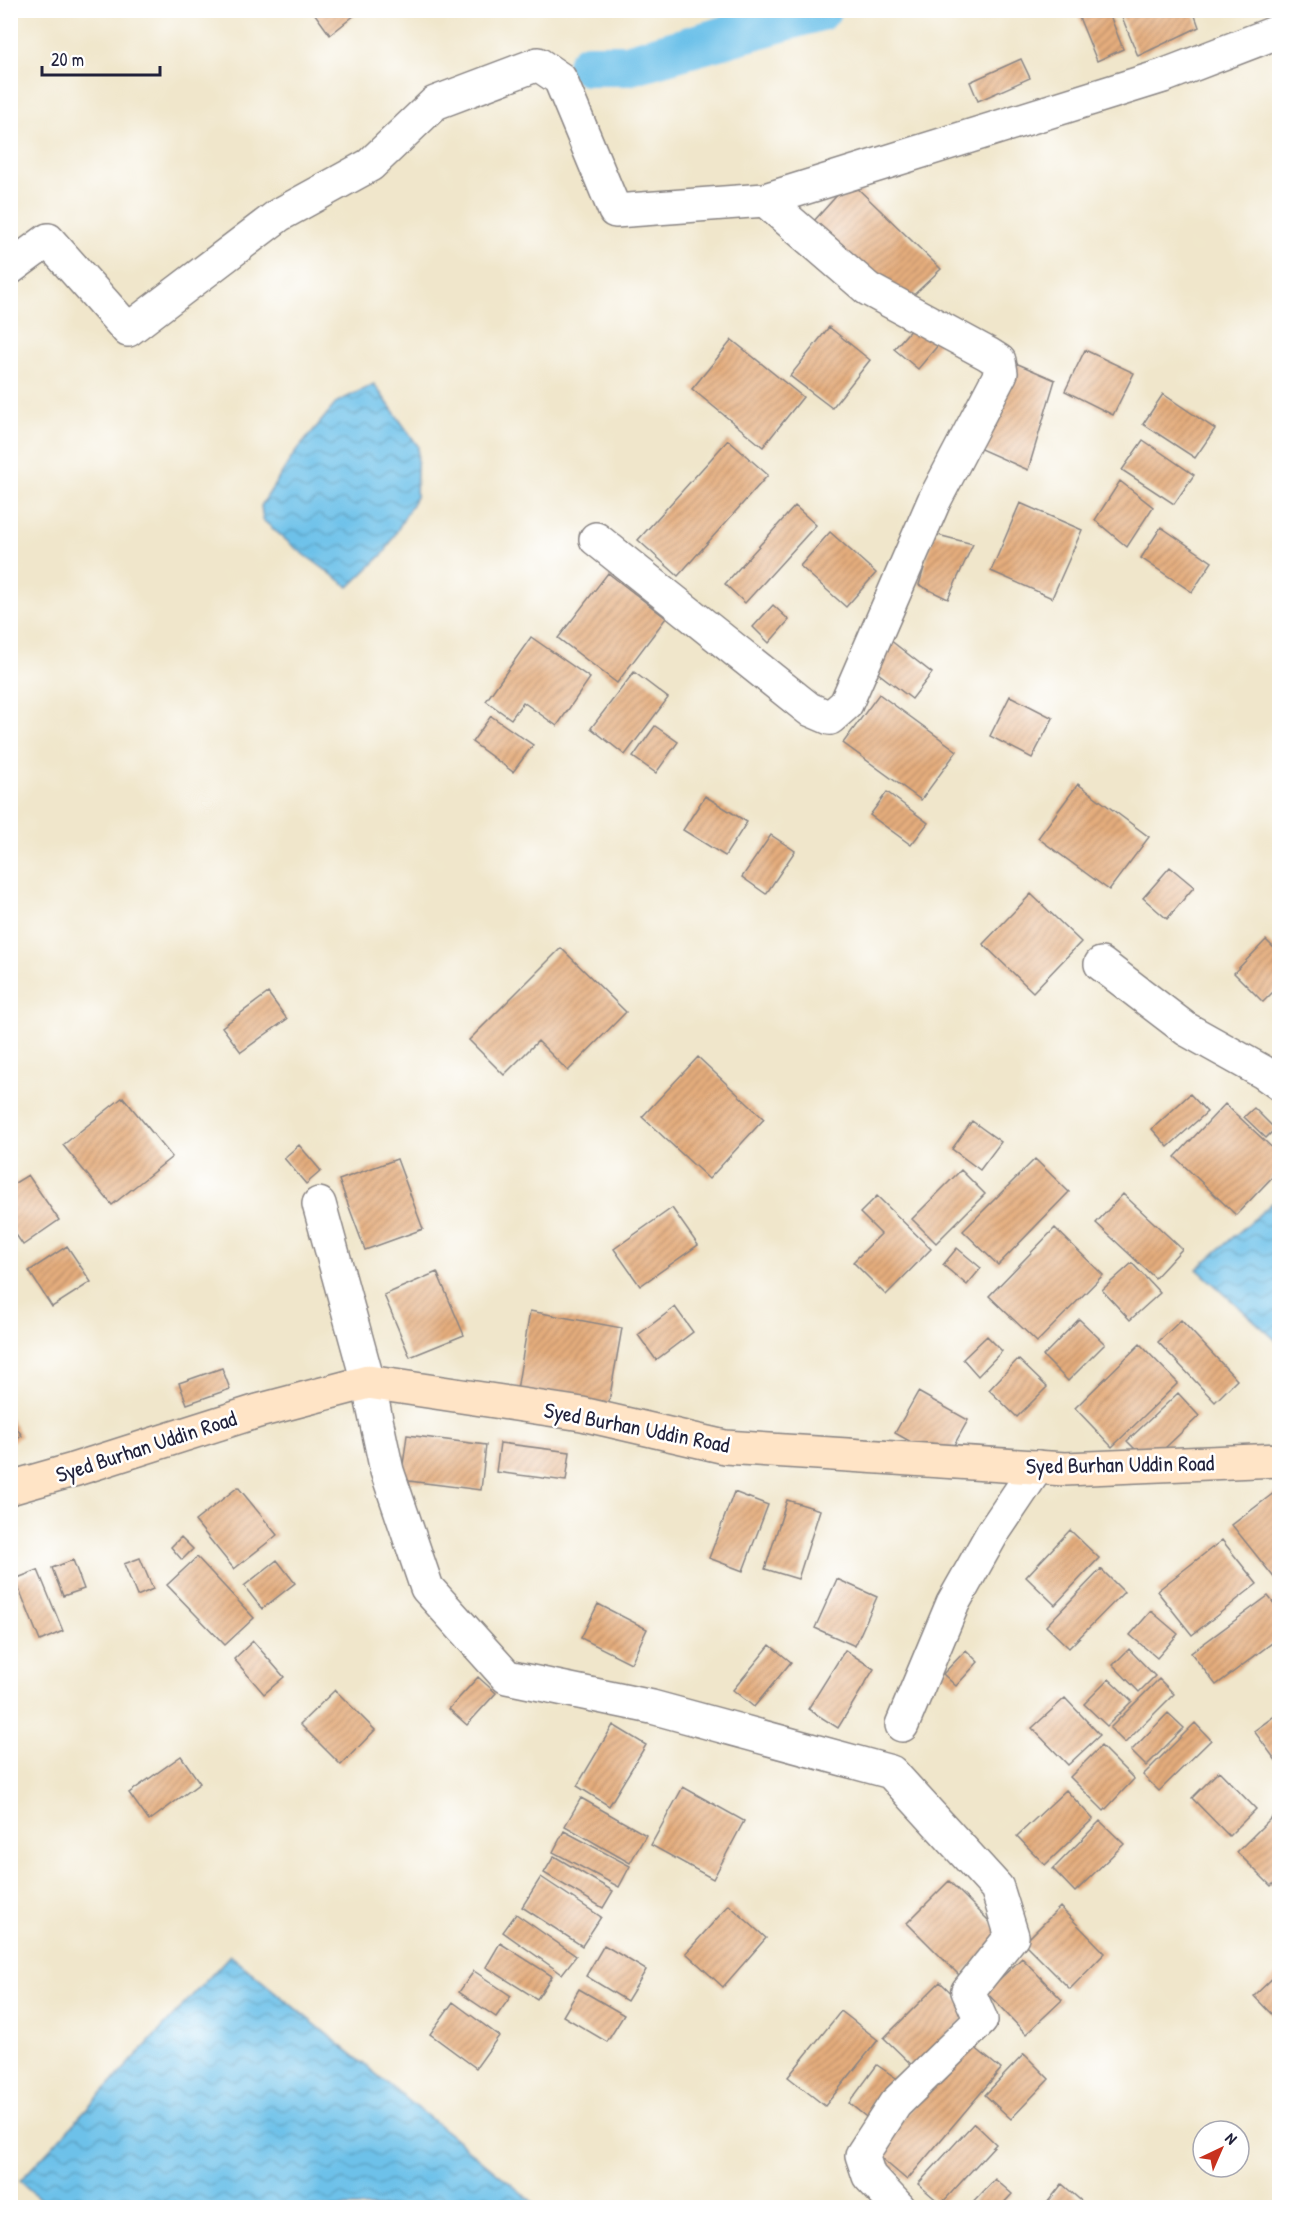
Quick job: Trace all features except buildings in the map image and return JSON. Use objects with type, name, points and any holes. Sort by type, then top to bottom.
[{"type":"street","points":[[10,268],[48,240],[128,330],[279,215],[370,165],[435,103],[538,64],[560,79],[615,211],[765,200],[1163,76],[1280,31]]},
{"type":"street","points":[[596,539],[809,709],[830,718],[846,705],[934,501],[1001,373],[999,362],[988,354],[868,289],[765,200]]},
{"type":"street","points":[[1101,964],[1186,1029],[1280,1084]]},
{"type":"street","points":[[319,1204],[368,1382],[387,1471],[427,1588],[507,1677],[652,1707],[891,1772],[998,1888],[1012,1936],[968,1991],[981,2020],[895,2104],[862,2155],[869,2176],[899,2208]]},
{"type":"street","name":"Syed Burhan Uddin Road","points":[[10,1488],[258,1411],[368,1382],[582,1413],[725,1447],[1065,1468],[1280,1460]]},
{"type":"street","points":[[902,1725],[953,1603],[992,1534],[1037,1467]]},
{"type":"water","points":[[374,384],[418,446],[416,497],[385,552],[349,587],[294,547],[263,520],[261,506],[294,454],[337,402]]},
{"type":"water","points":[[1279,1197],[1279,1343],[1197,1269]]},
{"type":"water","points":[[230,1955],[539,2207],[49,2207],[20,2181]]},
{"type":"waterway","points":[[588,65],[627,65],[820,10]]}]
